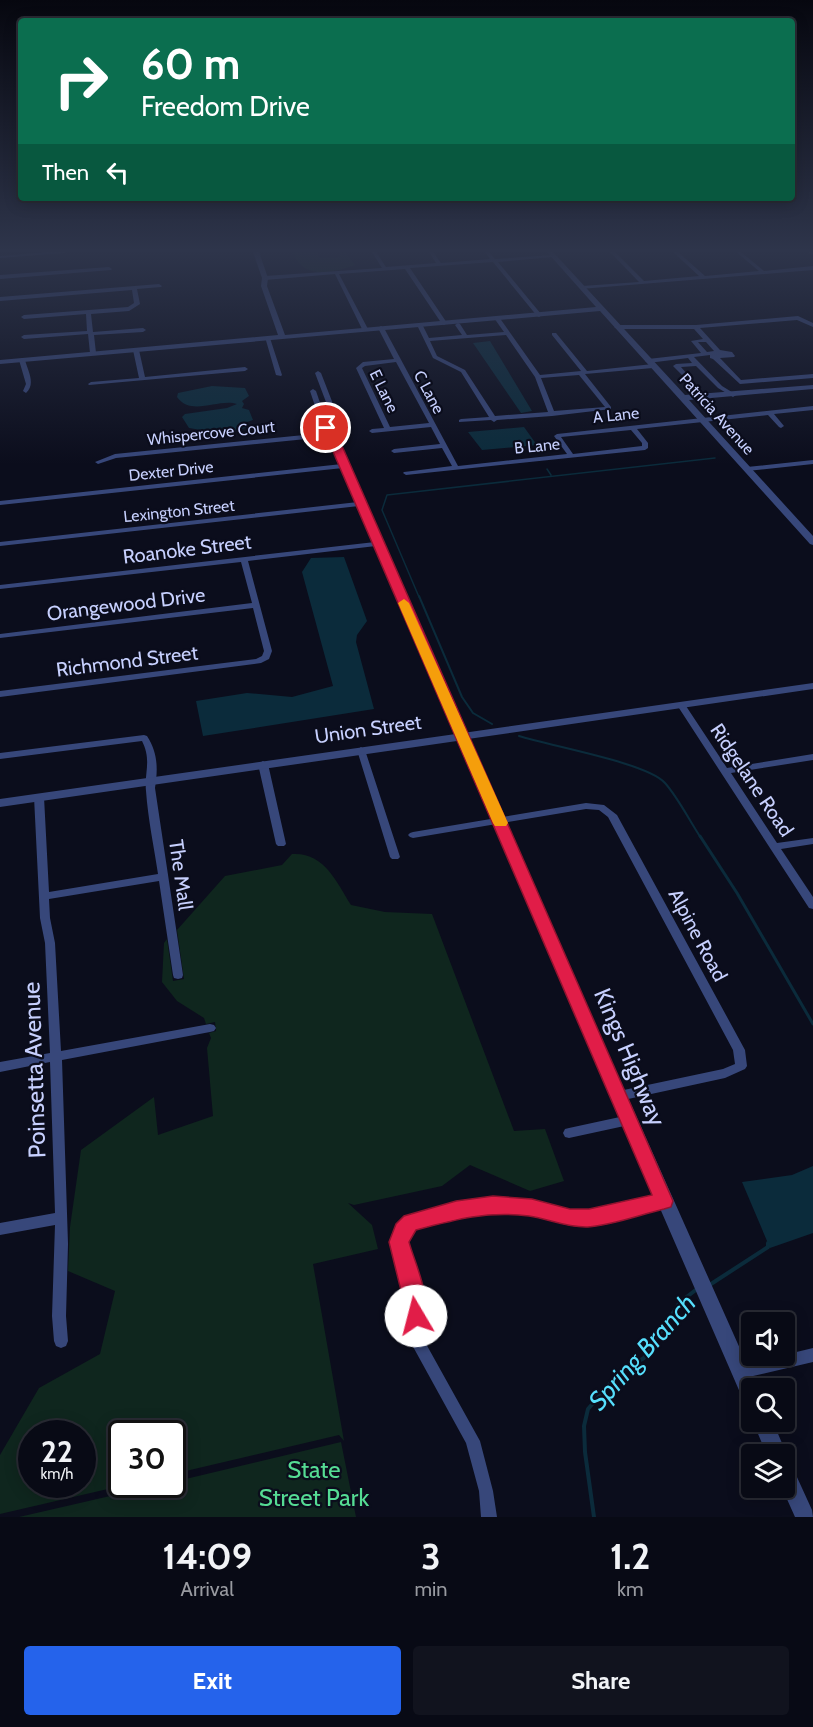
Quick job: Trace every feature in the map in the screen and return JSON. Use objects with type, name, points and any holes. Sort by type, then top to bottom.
[{"type":"street","points":[[89,323],[93,353]]},
{"type":"street","points":[[277,323],[282,337]]},
{"type":"street","points":[[362,323],[365,329]]},
{"type":"street","points":[[0,362],[438,323]]},
{"type":"street","points":[[500,323],[538,377],[552,414]]},
{"type":"street","name":"Patricia Avenue","points":[[613,323],[813,542]]},
{"type":"street","points":[[617,327],[696,327],[741,323]]},
{"type":"street","points":[[762,323],[770,331]]},
{"type":"street","points":[[420,325],[437,359],[463,371],[494,420]]},
{"type":"street","points":[[458,325],[466,337]]},
{"type":"street","points":[[696,327],[708,340],[713,354]]},
{"type":"street","name":"C Lane","points":[[381,328],[456,468]]},
{"type":"street","points":[[24,337],[143,330]]},
{"type":"street","points":[[426,340],[507,333]]},
{"type":"street","points":[[461,421],[494,420],[609,408],[554,334]]},
{"type":"street","points":[[267,338],[279,375]]},
{"type":"street","points":[[708,340],[694,341],[713,354],[740,382],[813,376]]},
{"type":"street","points":[[136,350],[142,379]]},
{"type":"street","points":[[684,374],[676,366],[713,354]]},
{"type":"street","points":[[22,360],[29,384],[26,391]]},
{"type":"street","name":"E Lane","points":[[388,429],[359,368],[363,364],[397,360]]},
{"type":"street","points":[[538,377],[694,360]]},
{"type":"street","points":[[694,360],[718,391]]},
{"type":"street","points":[[91,384],[244,369]]},
{"type":"street","points":[[318,373],[344,440],[335,444]]},
{"type":"street","points":[[684,400],[813,387]]},
{"type":"street","points":[[313,391],[328,435],[346,466],[462,736]]},
{"type":"street","points":[[684,400],[718,391],[733,394]]},
{"type":"street","name":"A Lane","points":[[571,456],[557,436],[813,408]]},
{"type":"street","points":[[770,413],[781,426]]},
{"type":"street","name":"E Lane","points":[[372,431],[431,425]]},
{"type":"street","name":"B Lane","points":[[406,473],[645,448],[645,443],[632,427]]},
{"type":"street","name":"Whispercove Court","points":[[98,462],[115,456],[328,435]]},
{"type":"street","points":[[394,451],[443,446]]},
{"type":"street","points":[[747,469],[813,462]]},
{"type":"street","name":"Dexter Drive","points":[[0,503],[346,466]]},
{"type":"street","name":"Lexington Street","points":[[0,544],[362,504]]},
{"type":"street","name":"Roanoke Street","points":[[0,587],[378,544]]},
{"type":"street","points":[[244,559],[256,604]]},
{"type":"street","name":"Orangewood Drive","points":[[0,636],[256,604]]},
{"type":"street","name":"Richmond Street","points":[[0,694],[258,661],[266,657],[268,651],[256,604]]},
{"type":"street","name":"Union Street","points":[[0,803],[813,686]]},
{"type":"street","name":"Ridgelane Road","points":[[681,705],[813,905]]},
{"type":"street","name":"Kings Highway","points":[[462,736],[743,1378]]},
{"type":"street","name":"The Mall","points":[[0,756],[144,738],[150,746],[163,877],[178,975]]},
{"type":"street","points":[[361,750],[395,857]]},
{"type":"street","points":[[725,771],[813,757]]},
{"type":"street","points":[[263,764],[281,844]]},
{"type":"street","name":"Poinsetta Avenue","points":[[39,797],[44,896],[51,943],[56,1056],[62,1244],[59,1316],[61,1341]]},
{"type":"street","name":"Alpine Road","points":[[500,820],[586,806],[607,810],[740,1050],[741,1066],[725,1073],[619,1095]]},
{"type":"street","points":[[413,835],[500,820]]},
{"type":"street","points":[[775,847],[813,841]]},
{"type":"street","points":[[44,896],[163,877]]},
{"type":"street","points":[[0,1068],[210,1028]]},
{"type":"street","points":[[569,1133],[629,1120]]},
{"type":"street","points":[[489,1517],[486,1491],[473,1441],[418,1343],[415,1301],[399,1242],[403,1231],[411,1222],[420,1218],[474,1206],[512,1205],[570,1218],[589,1218],[664,1201]]},
{"type":"street","points":[[0,1228],[60,1218]]},
{"type":"street","points":[[740,1372],[813,1355]]},
{"type":"street","points":[[795,1496],[805,1517]]},
{"type":"green space","points":[[292,854],[303,855],[313,858],[328,870],[351,905],[385,912],[432,914],[514,1131],[545,1129],[564,1181],[530,1191],[470,1165],[442,1186],[354,1205],[348,1203],[372,1225],[378,1249],[313,1264],[344,1441],[339,1435],[186,1471],[186,1420],[108,1420],[108,1489],[96,1492],[96,1420],[20,1420],[39,1388],[100,1354],[115,1291],[68,1271],[70,1227],[81,1150],[154,1097],[158,1135],[213,1116],[207,1048],[211,1038],[209,1033],[216,1031],[215,1022],[206,1024],[204,1018],[177,1001],[162,982],[164,943],[167,939],[173,981],[184,979],[177,930],[225,876],[282,865]]},
{"type":"green space","points":[[18,1424],[18,1498],[69,1498],[0,1514],[0,1455]]},
{"type":"green space","name":"State Street Park","points":[[341,1442],[356,1517],[19,1517],[108,1497],[186,1498],[186,1479]]},
{"type":"water","points":[[490,341],[532,411],[521,413],[473,343]]},
{"type":"water","points":[[212,386],[245,388],[249,396],[242,401],[244,404],[242,408],[249,410],[253,420],[247,422],[248,427],[231,433],[231,437],[216,434],[209,436],[201,430],[189,428],[182,417],[185,414],[227,408],[237,404],[190,406],[177,397],[178,393]]},
{"type":"water","points":[[524,427],[537,445],[482,450],[468,432]]},
{"type":"water","points":[[344,557],[367,621],[357,635],[356,642],[374,709],[203,736],[196,701],[247,693],[292,697],[333,686],[302,572],[311,558]]},
{"type":"water","points":[[813,1166],[813,1233],[770,1248],[742,1182],[792,1175]]},
{"type":"waterway","points":[[419,597],[382,510],[387,495],[715,458]]},
{"type":"waterway","points":[[547,469],[551,475]]},
{"type":"waterway","points":[[419,596],[462,697],[473,713],[492,724]]},
{"type":"waterway","points":[[519,736],[620,762],[655,776],[670,789],[701,838]]},
{"type":"waterway","points":[[700,836],[737,893],[813,1024]]},
{"type":"waterway","name":"Spring Branch","points":[[711,1284],[768,1247],[768,1243]]},
{"type":"waterway","name":"Spring Branch","points":[[594,1517],[585,1452],[584,1426],[588,1409],[620,1372],[644,1358],[680,1302],[697,1289]]},
{"type":"slow traffic","points":[[404,603],[501,823]]},
{"type":"route","points":[[326,428],[328,435],[338,448],[664,1201],[589,1218],[570,1218],[532,1208],[493,1204],[474,1206],[411,1222],[403,1231],[399,1242],[411,1282],[416,1316]]}]
